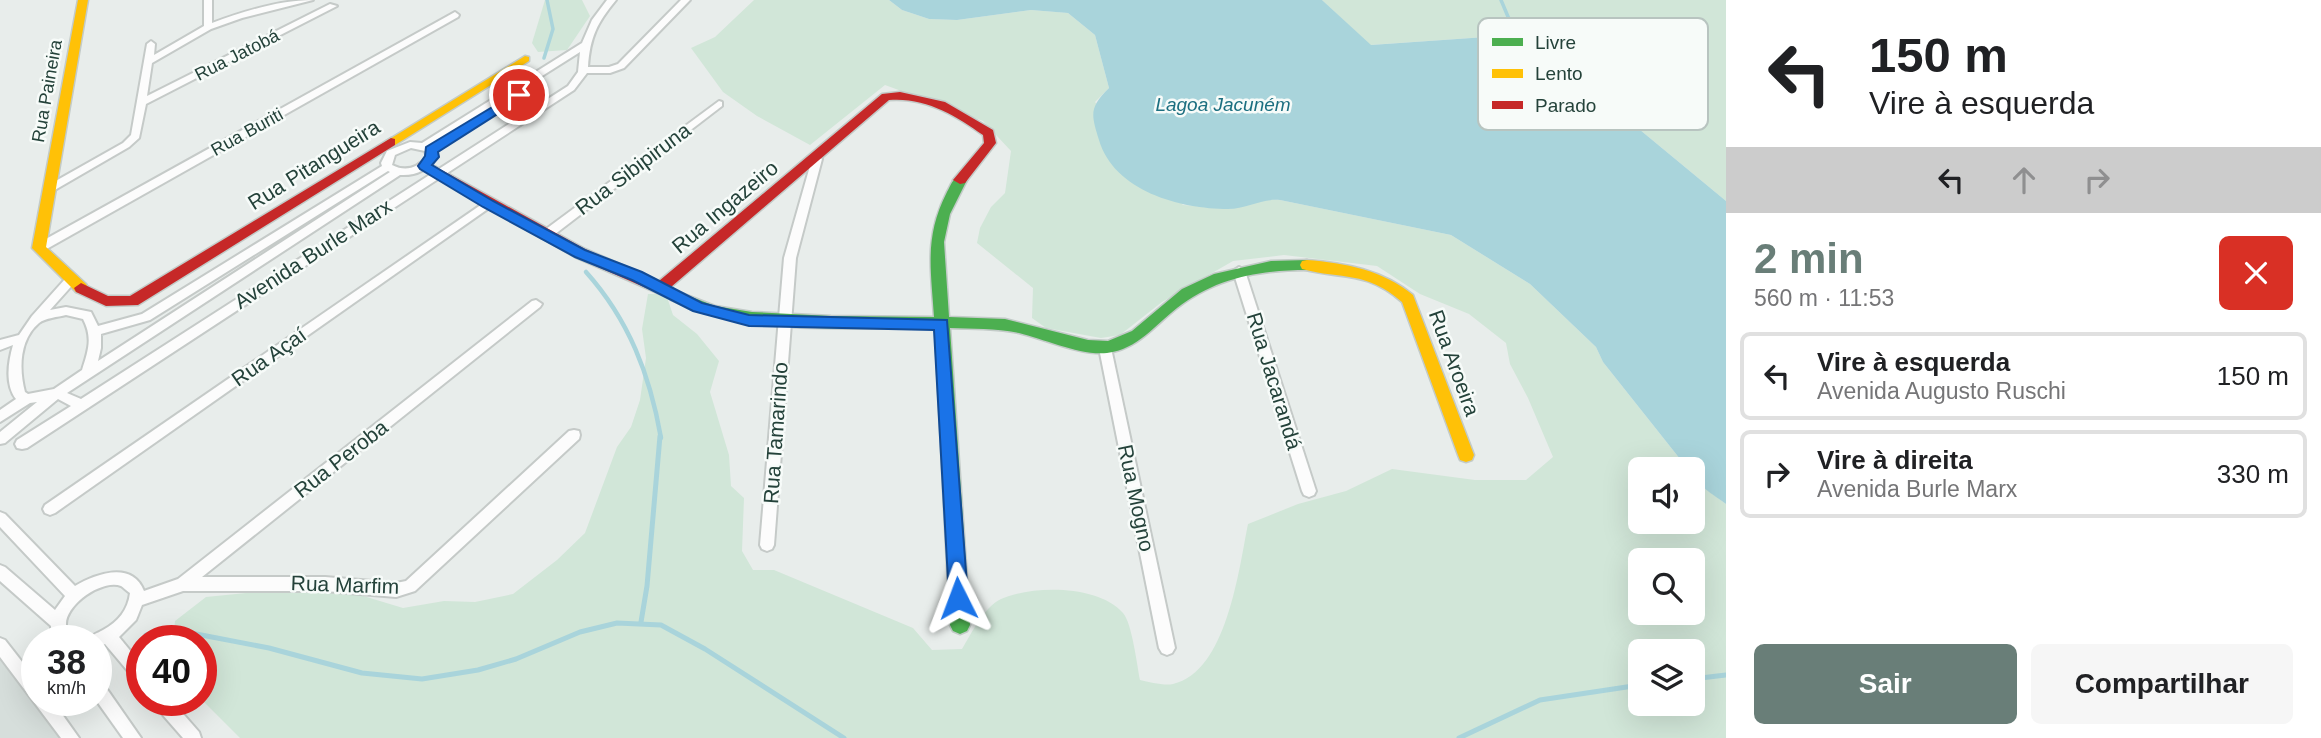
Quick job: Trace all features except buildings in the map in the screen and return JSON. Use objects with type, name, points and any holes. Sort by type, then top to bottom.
[{"type":"street","name":"Rua Paineira","points":[[39,248],[83,0]]},
{"type":"street","points":[[208,0],[208,27]]},
{"type":"street","points":[[149,61],[208,27],[239,16],[309,0]]},
{"type":"street","points":[[612,0],[604,8],[585,48],[585,70],[610,70],[621,66],[686,0]]},
{"type":"street","name":"Rua Jatobá","points":[[141,103],[333,6]]},
{"type":"street","name":"Rua Buriti","points":[[39,248],[455,15]]},
{"type":"street","points":[[49,189],[126,145],[136,136],[151,44]]},
{"type":"street","points":[[585,48],[428,148],[410,145],[392,147],[388,158],[393,170],[431,171],[580,253],[698,307],[731,317],[784,321],[1008,325],[1105,348],[1138,337],[1173,303],[1212,280],[1240,271]]},
{"type":"street","name":"Rua Pitangueira","points":[[70,281],[106,301],[123,304],[133,301],[392,147],[525,59]]},
{"type":"street","name":"Avenida Burle Marx","points":[[22,444],[431,171],[571,88],[585,70]]},
{"type":"street","name":"Rua Ingazeiro","points":[[661,288],[748,212],[817,159],[886,97],[893,94],[910,94],[978,124],[989,133],[990,143],[961,177],[938,229],[942,324]]},
{"type":"street","name":"Rua Sibipiruna","points":[[546,235],[719,104]]},
{"type":"street","points":[[428,148],[432,157],[431,171]]},
{"type":"street","name":"Rua Tamarindo","points":[[767,545],[790,258],[817,159]]},
{"type":"street","name":"Avenida Burle Marx","points":[[96,331],[146,317],[393,170]]},
{"type":"street","name":"Avenida Burle Marx","points":[[27,399],[57,393],[393,170]]},
{"type":"street","name":"Rua Açaí","points":[[50,509],[488,204]]},
{"type":"street","points":[[27,399],[19,396],[6,374],[18,339],[70,281],[39,248]]},
{"type":"street","name":"Rua Aroeira","points":[[1240,271],[1312,264],[1331,266],[1398,288],[1408,299],[1466,455]]},
{"type":"street","name":"Rua Jacarandá","points":[[1240,271],[1309,492]]},
{"type":"street","points":[[54,300],[66,311]]},
{"type":"street","name":"Rua Peroba","points":[[137,600],[183,584],[536,304]]},
{"type":"street","points":[[33,320],[66,311],[87,314],[96,331],[96,348],[88,370]]},
{"type":"street","points":[[942,324],[960,625]]},
{"type":"street","points":[[0,345],[18,339]]},
{"type":"street","name":"Rua Mogno","points":[[1105,348],[1167,648]]},
{"type":"street","points":[[0,439],[57,393],[80,405]]},
{"type":"street","points":[[0,417],[27,399]]},
{"type":"street","name":"Rua Marfim","points":[[183,584],[324,584],[396,590],[410,586],[573,435]]},
{"type":"street","points":[[0,518],[74,595]]},
{"type":"street","points":[[0,572],[58,622],[63,608],[74,595],[100,580],[124,578],[133,583],[137,590],[137,600],[128,620],[112,632]]},
{"type":"street","points":[[0,645],[21,673]]},
{"type":"street","points":[[112,648],[126,662]]},
{"type":"street","points":[[112,709],[133,738]]},
{"type":"street","points":[[54,716],[71,738]]},
{"type":"street","points":[[174,716],[193,738]]},
{"type":"shaded area","points":[[0,654],[21,682],[21,716],[47,716],[64,738],[0,738]]},
{"type":"green space","points":[[545,0],[582,0],[590,16],[567,50],[538,52],[532,43]]},
{"type":"green space","points":[[754,0],[889,0],[902,10],[929,19],[957,20],[1031,10],[1068,13],[1095,35],[1109,88],[1095,102],[1183,205],[1230,209],[1271,199],[1280,200],[1451,235],[1530,284],[1596,347],[1603,362],[1678,457],[1628,457],[1628,534],[1705,534],[1705,488],[1726,504],[1726,738],[240,738],[217,715],[217,625],[175,625],[175,621],[206,597],[327,585],[403,608],[444,601],[475,602],[513,594],[557,560],[585,533],[617,447],[631,427],[640,400],[646,358],[642,329],[648,294],[666,294],[673,315],[697,334],[719,361],[710,392],[729,455],[731,486],[744,498],[742,551],[753,570],[774,570],[913,628],[932,650],[962,649],[984,614],[1001,599],[1030,591],[1065,590],[1098,597],[1123,613],[1132,635],[1140,680],[1173,684],[1191,675],[1206,660],[1218,640],[1235,591],[1248,524],[1298,504],[1346,491],[1392,469],[1475,480],[1526,480],[1553,457],[1510,364],[1506,343],[1469,314],[1420,294],[1377,266],[1284,255],[1233,261],[1162,302],[1120,335],[1101,338],[1046,328],[1032,318],[1033,288],[977,243],[980,228],[991,207],[1005,193],[1011,151],[983,121],[885,85],[810,145],[757,116],[723,92],[691,48],[715,37]]},
{"type":"green space","points":[[1322,0],[1726,0],[1726,201],[1640,130],[1708,130],[1708,18],[1478,18],[1478,38],[1370,45]]},
{"type":"water","name":"Lagoa Jacuném","points":[[889,0],[1322,0],[1371,45],[1478,38],[1478,130],[1640,130],[1726,201],[1726,504],[1705,488],[1705,457],[1678,457],[1603,362],[1596,347],[1530,284],[1451,235],[1280,200],[1228,209],[1190,205],[1151,194],[1119,172],[1107,158],[1093,117],[1095,106],[1109,88],[1095,35],[1068,13],[1031,10],[957,20],[929,19],[902,10]]},
{"type":"waterway","points":[[544,58],[553,29],[547,0]]},
{"type":"waterway","points":[[1501,0],[1509,18]]},
{"type":"waterway","points":[[586,272],[614,309],[636,349],[651,392],[661,438]]},
{"type":"waterway","points":[[641,622],[647,586],[660,436]]},
{"type":"waterway","points":[[217,638],[269,648],[362,673],[422,679],[478,670],[516,659],[580,632],[617,623],[661,625],[705,649],[844,738]]},
{"type":"waterway","points":[[1705,677],[1726,675]]},
{"type":"waterway","points":[[1459,738],[1540,700],[1628,687]]},
{"type":"traffic: fast","points":[[960,180],[943,214],[937,242],[960,625]]},
{"type":"traffic: fast","points":[[676,296],[714,311],[752,318],[1005,325],[1088,346],[1108,347],[1138,335],[1187,293],[1219,278],[1254,268],[1307,265]]},
{"type":"traffic: slow","points":[[81,288],[39,248],[83,0]]},
{"type":"traffic: slow","points":[[391,142],[525,59]]},
{"type":"traffic: slow","points":[[1307,265],[1361,273],[1387,283],[1408,299],[1466,455]]},
{"type":"traffic: jam","points":[[661,288],[886,97],[927,100],[954,111],[989,133],[990,143],[960,180]]},
{"type":"traffic: jam","points":[[81,288],[106,301],[133,301],[391,142]]},
{"type":"traffic: jam","points":[[424,166],[580,253],[637,276],[676,296]]},
{"type":"route","points":[[519,95],[431,150],[432,157],[425,166],[488,204],[580,253],[637,276],[698,307],[749,320],[942,324],[958,598]]}]
